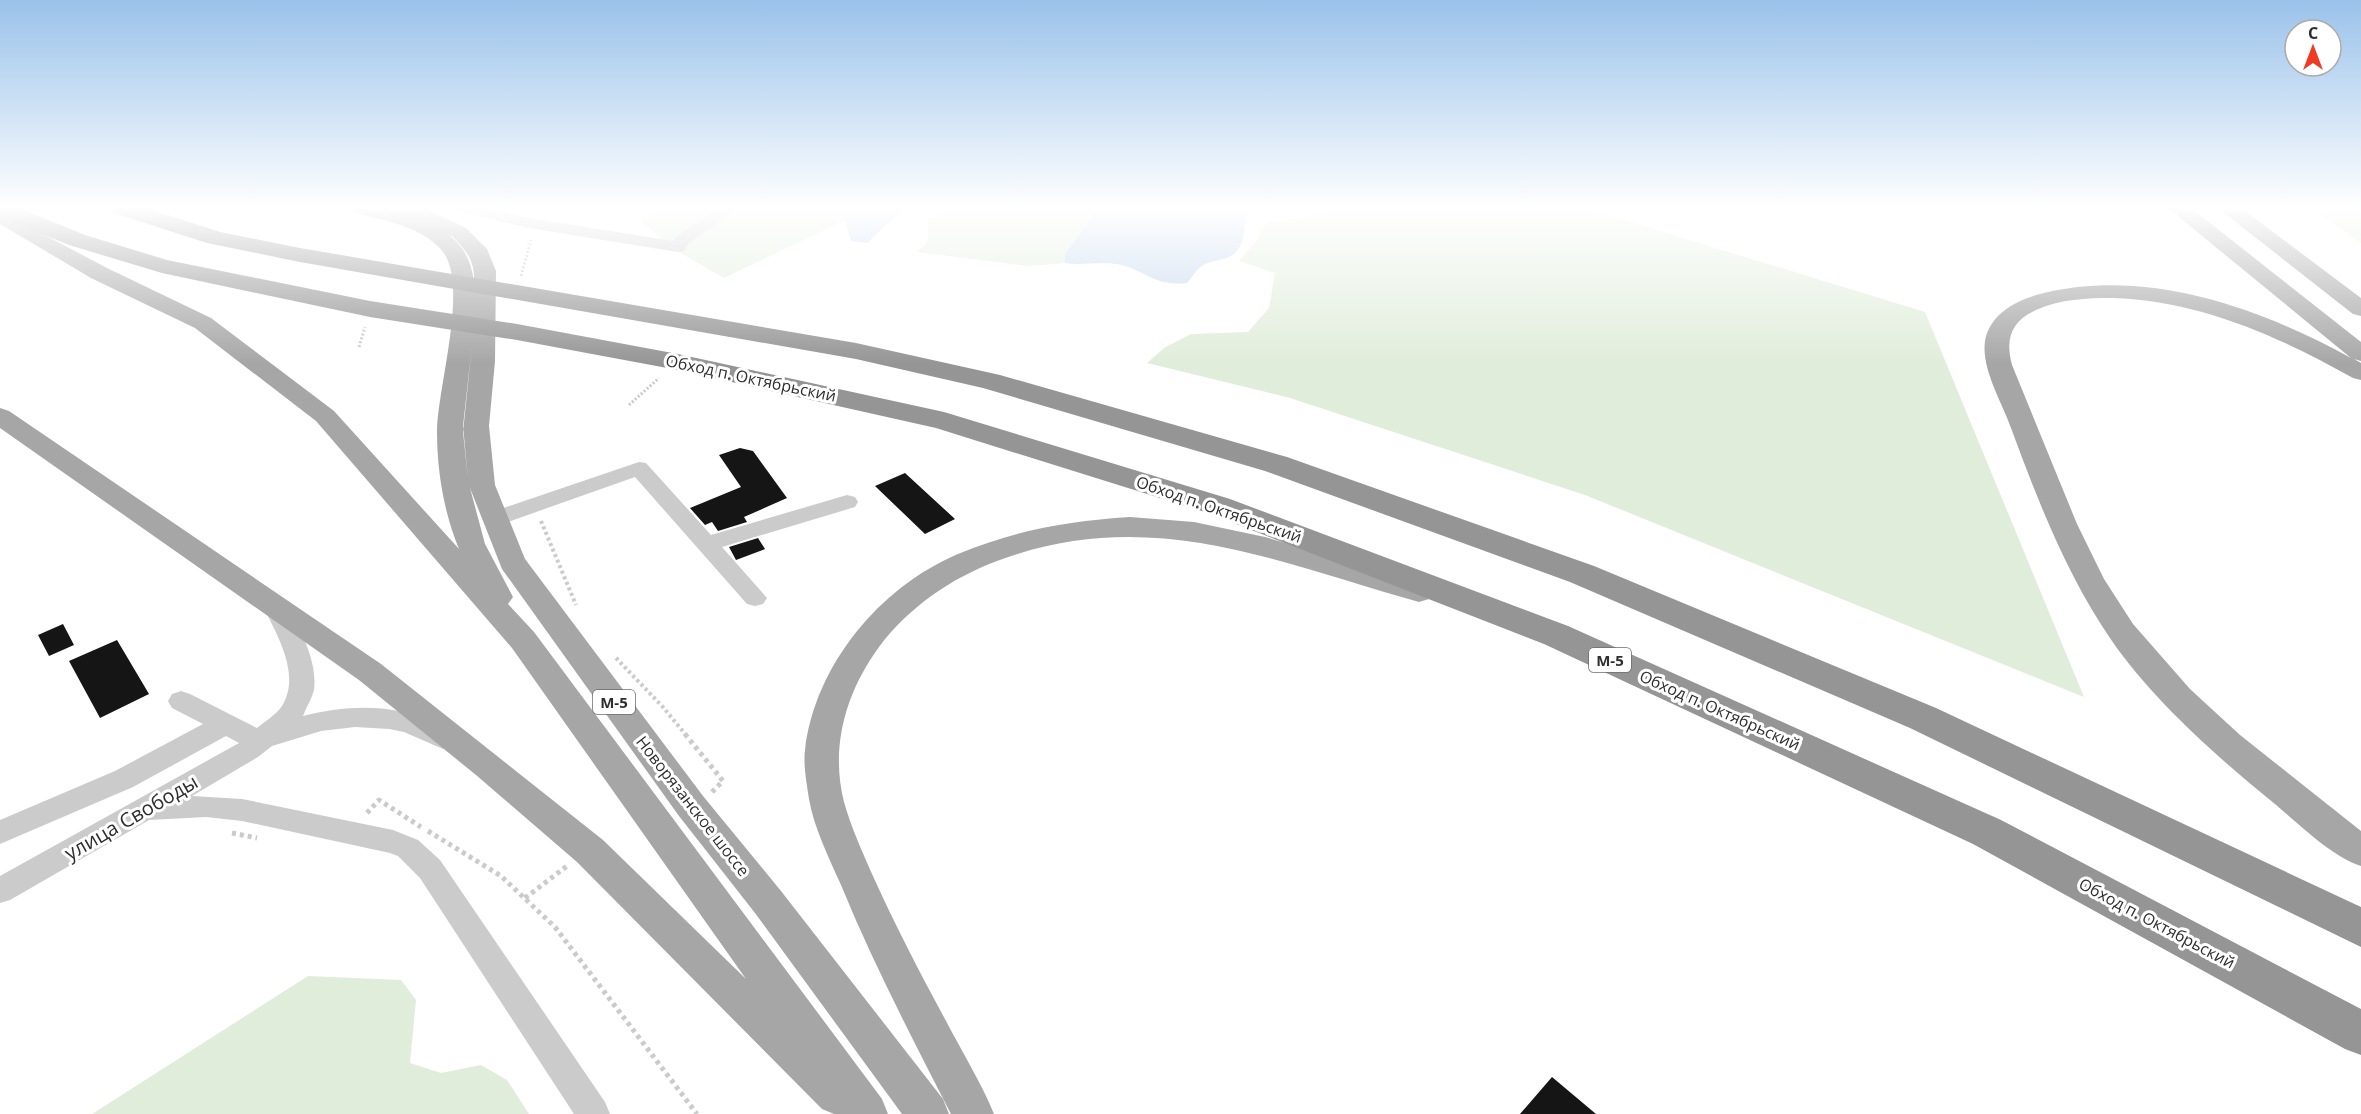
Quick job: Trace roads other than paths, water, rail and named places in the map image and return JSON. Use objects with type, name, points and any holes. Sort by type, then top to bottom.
[{"type":"highway","name":"Обход п. Октябрьский","points":[[142,260],[369,309],[517,332],[678,362],[944,421],[1219,506],[1556,635],[1988,832],[2361,1033]]},
{"type":"highway","points":[[331,260],[856,351],[990,381],[1276,464],[1582,574],[1923,718],[2361,928]]},
{"type":"main road","points":[[75,260],[203,323],[325,416],[524,640]]},
{"type":"main road","points":[[457,260],[463,276],[459,365],[450,429],[453,467],[468,537],[524,640]]},
{"type":"main road","name":"Новорязанское шоссе","points":[[481,260],[485,271],[483,361],[476,426],[482,486],[512,562],[691,806],[768,902],[928,1114]]},
{"type":"main road","points":[[2243,260],[2361,354]]},
{"type":"main road","points":[[2296,260],[2361,309]]},
{"type":"main road","points":[[2361,373],[2314,347],[2245,318],[2181,300],[2133,293],[2094,291],[2058,294],[2026,305],[2006,320],[1996,341],[2001,367],[2051,497],[2082,565],[2123,633],[2185,706],[2276,788],[2361,851]]},
{"type":"main road","points":[[0,416],[370,672],[469,752],[590,851],[855,1114]]},
{"type":"main road","points":[[973,1114],[883,941],[846,855],[827,802],[821,751],[833,701],[850,664],[884,619],[924,587],[966,562],[1017,543],[1073,530],[1131,526],[1194,531],[1265,546],[1519,621]]},
{"type":"main road","name":"М-5","points":[[524,640],[867,1114]]},
{"type":"street","points":[[494,519],[639,468],[755,597]]},
{"type":"street","points":[[707,544],[847,502]]},
{"type":"street","name":"улица Свободы","points":[[261,742],[291,714],[301,691],[301,666],[291,638],[276,608]]},
{"type":"street","points":[[181,701],[261,742]]},
{"type":"street","name":"улица Свободы","points":[[0,891],[261,742],[291,729],[324,721],[356,718],[407,722],[469,752]]},
{"type":"street","points":[[0,832],[124,779],[226,724]]},
{"type":"street","points":[[144,809],[206,806],[242,810],[393,842],[408,848],[430,869],[593,1114]]},
{"type":"water","points":[[1065,260],[1219,260],[1203,265],[1187,283],[1157,280],[1134,269],[1116,264],[1065,263]]}]
